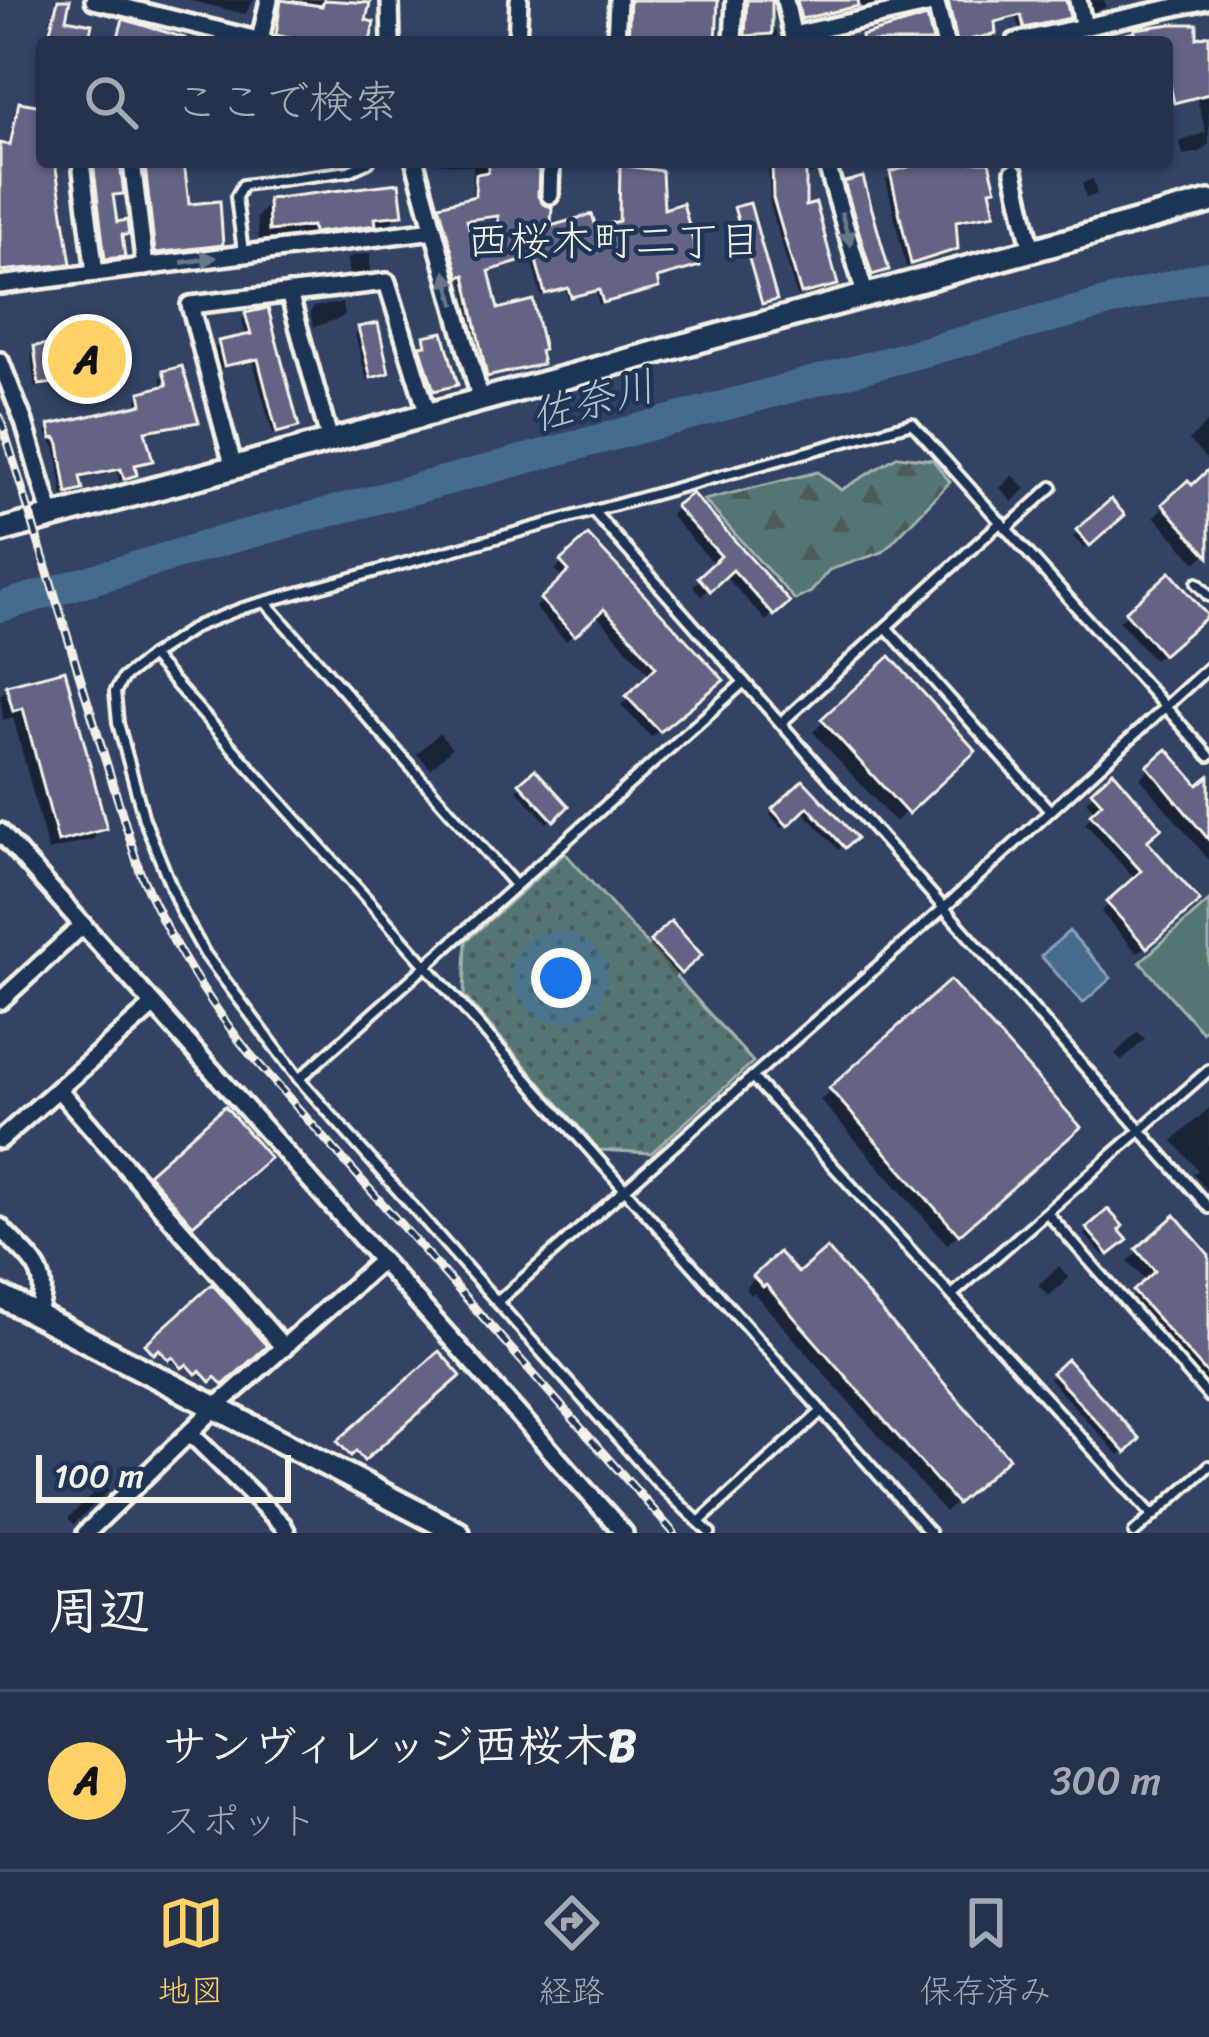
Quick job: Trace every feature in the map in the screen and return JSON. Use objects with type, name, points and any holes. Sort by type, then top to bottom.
[{"type":"street","points":[[94,0],[242,36]]},
{"type":"street","points":[[264,36],[269,0]]},
{"type":"street","points":[[391,0],[391,36]]},
{"type":"street","points":[[517,36],[519,0]]},
{"type":"street","points":[[616,36],[618,0]]},
{"type":"street","points":[[785,0],[792,36]]},
{"type":"street","points":[[1078,0],[1084,27]]},
{"type":"street","points":[[1043,36],[1207,0]]},
{"type":"street","points":[[733,36],[735,1]]},
{"type":"street","points":[[805,36],[936,3],[944,36]]},
{"type":"street","points":[[82,168],[95,273]]},
{"type":"street","points":[[133,168],[145,267]]},
{"type":"street","points":[[417,168],[482,401]]},
{"type":"street","points":[[550,195],[551,168]]},
{"type":"street","points":[[828,168],[866,297]]},
{"type":"street","points":[[1014,172],[1032,251]]},
{"type":"street","points":[[0,531],[1209,202]]},
{"type":"street","points":[[0,285],[434,230]]},
{"type":"street","points":[[234,468],[190,305],[388,281],[428,415]]},
{"type":"street","points":[[289,293],[330,441]]},
{"type":"street","points":[[0,362],[14,391],[52,518]]},
{"type":"street","points":[[0,832],[623,1533]]},
{"type":"street","points":[[0,1001],[83,926]]},
{"type":"street","points":[[0,1140],[154,1005]]},
{"type":"street","points":[[58,1089],[284,1348]]},
{"type":"street","points":[[0,1227],[42,1274],[46,1289],[37,1315]]},
{"type":"street","points":[[86,1533],[215,1408],[381,1261]]},
{"type":"street","points":[[0,1296],[458,1533]]},
{"type":"street","points":[[190,1433],[287,1533]]},
{"type":"lane","points":[[243,254],[236,202],[243,185],[356,168]]},
{"type":"lane","points":[[710,1533],[655,1480],[299,1079],[205,954],[181,911],[144,819],[118,723],[115,692],[123,678],[197,626],[265,602],[912,423],[1209,756]]},
{"type":"lane","points":[[781,723],[1003,525],[1052,488]]},
{"type":"lane","points":[[593,511],[1209,1208]]},
{"type":"lane","points":[[1197,583],[1209,596]]},
{"type":"lane","points":[[265,602],[515,885]]},
{"type":"lane","points":[[886,627],[1050,811]]},
{"type":"lane","points":[[151,656],[930,1533]]},
{"type":"lane","points":[[497,1302],[945,908],[1209,667]]},
{"type":"lane","points":[[299,1079],[744,682]]},
{"type":"lane","points":[[952,1295],[1209,1070]]},
{"type":"lane","points":[[752,1077],[1153,1516]]},
{"type":"lane","points":[[1048,1214],[1209,1397]]},
{"type":"lane","points":[[699,1522],[822,1411]]},
{"type":"lane","points":[[1134,1533],[1209,1466]]},
{"type":"green space","points":[[898,456],[933,460],[950,482],[883,552],[829,570],[811,592],[795,600],[704,500],[818,472],[841,490]]},
{"type":"green space","points":[[565,853],[753,1062],[651,1153],[599,1150],[464,996],[466,941]]},
{"type":"green space","points":[[1209,901],[1209,1026],[1202,1032],[1140,962]]},
{"type":"water","points":[[1069,931],[1111,978],[1083,1003],[1041,956]]},
{"type":"building","points":[[58,0],[70,0],[66,19],[92,24],[89,36],[49,36]]},
{"type":"building","points":[[281,0],[322,6],[324,0],[370,3],[366,20],[374,22],[371,36],[276,35]]},
{"type":"building","points":[[630,0],[718,0],[716,36],[628,36]]},
{"type":"building","points":[[747,0],[772,0],[772,34],[745,36]]},
{"type":"building","points":[[797,0],[858,0],[859,6],[801,19]]},
{"type":"building","points":[[948,0],[1066,0],[1070,18],[1024,28],[1021,15],[995,22],[996,34],[956,36]]},
{"type":"building","points":[[927,17],[932,36],[861,36]]},
{"type":"building","points":[[123,19],[178,36],[118,36]]},
{"type":"building","points":[[1197,24],[1197,38],[1209,35],[1209,94],[1174,103],[1173,36],[1117,36],[1134,29]]},
{"type":"building","points":[[19,102],[36,105],[36,168],[56,168],[71,264],[0,271],[0,143],[10,145]]},
{"type":"building","points":[[94,168],[121,168],[124,194],[113,195],[117,222],[127,220],[129,235],[122,235],[125,257],[105,259]]},
{"type":"building","points":[[145,168],[185,168],[189,204],[220,201],[223,245],[155,253]]},
{"type":"building","points":[[488,168],[539,169],[538,196],[552,207],[551,226],[592,214],[596,227],[619,221],[620,168],[662,171],[664,209],[683,203],[700,266],[657,278],[659,288],[603,303],[599,290],[571,297],[568,288],[545,294],[535,257],[489,271],[498,309],[533,300],[544,350],[540,351],[543,364],[487,377],[465,275],[459,277],[439,205],[475,196],[476,174]],"holes":[[[498,216],[500,248],[476,254],[467,220]]]},
{"type":"building","points":[[772,168],[806,168],[806,206],[816,203],[838,285],[801,294],[773,198]]},
{"type":"building","points":[[991,168],[995,214],[956,221],[958,249],[911,264],[890,172]]},
{"type":"building","points":[[863,177],[889,270],[872,275],[844,182]]},
{"type":"building","points":[[399,183],[403,215],[375,218],[376,225],[313,233],[312,226],[269,231],[268,199]]},
{"type":"building","points":[[750,203],[777,300],[762,304],[734,207]]},
{"type":"building","points":[[268,308],[299,427],[277,433],[258,359],[224,366],[218,341],[251,334],[245,313]]},
{"type":"building","points":[[378,323],[389,373],[371,378],[358,327]]},
{"type":"building","points":[[443,332],[458,385],[434,391],[420,346],[426,345],[424,336]]},
{"type":"building","points":[[97,338],[101,377],[39,385],[34,346]]},
{"type":"building","points":[[182,366],[199,422],[145,431],[153,461],[135,465],[137,475],[124,479],[121,469],[80,477],[83,490],[67,494],[59,444],[52,439],[49,425],[142,404],[140,392],[167,385],[163,371]]},
{"type":"building","points":[[1209,469],[1209,557],[1162,504],[1188,480],[1192,485]]},
{"type":"building","points":[[692,493],[790,602],[774,616],[733,570],[710,591],[698,577],[721,556],[675,506]]},
{"type":"building","points":[[1111,499],[1125,515],[1090,546],[1076,530]]},
{"type":"building","points":[[588,535],[724,680],[660,732],[626,696],[656,667],[634,640],[604,609],[575,636],[540,599],[569,571],[560,561]]},
{"type":"building","points":[[1170,572],[1208,616],[1163,655],[1125,612]]},
{"type":"building","points":[[890,656],[976,751],[908,814],[821,719]]},
{"type":"building","points":[[65,670],[107,829],[58,842],[23,708],[13,711],[6,685]]},
{"type":"building","points":[[1167,749],[1198,785],[1209,776],[1209,840],[1147,766]]},
{"type":"building","points":[[535,769],[569,806],[554,821],[519,783]]},
{"type":"building","points":[[1113,771],[1162,828],[1147,841],[1200,901],[1147,948],[1106,902],[1141,871],[1090,814],[1102,803],[1091,791]]},
{"type":"building","points":[[803,780],[857,838],[845,848],[808,807],[788,826],[772,809]]},
{"type":"building","points":[[671,921],[702,955],[681,974],[650,941]]},
{"type":"building","points":[[950,980],[1081,1127],[959,1235],[829,1088]]},
{"type":"building","points":[[225,1106],[270,1158],[193,1225],[148,1174]]},
{"type":"building","points":[[1108,1209],[1128,1240],[1109,1255],[1086,1228]]},
{"type":"building","points":[[1175,1215],[1209,1255],[1209,1376],[1133,1291],[1155,1271],[1136,1249]]},
{"type":"building","points":[[827,1248],[1009,1458],[957,1504],[766,1285],[753,1276],[779,1252],[798,1273]]},
{"type":"building","points":[[212,1284],[267,1346],[223,1385],[215,1377],[210,1382],[200,1371],[196,1374],[187,1364],[182,1368],[159,1349],[154,1354],[145,1344]]},
{"type":"building","points":[[439,1351],[461,1376],[364,1461],[356,1451],[351,1456],[337,1441]]},
{"type":"building","points":[[1067,1359],[1140,1439],[1126,1453],[1052,1373]]},
{"type":"waterway","name":"佐奈川","points":[[0,607],[225,540],[1209,275]]},
{"type":"railway","points":[[0,417],[140,872],[188,966],[249,1053],[674,1533]]},
{"type":"place","name":"サンヴィレッジ西桜木B","points":[[87,359]]},
{"type":"district","name":"西桜木町二丁目","points":[[614,241]]}]
